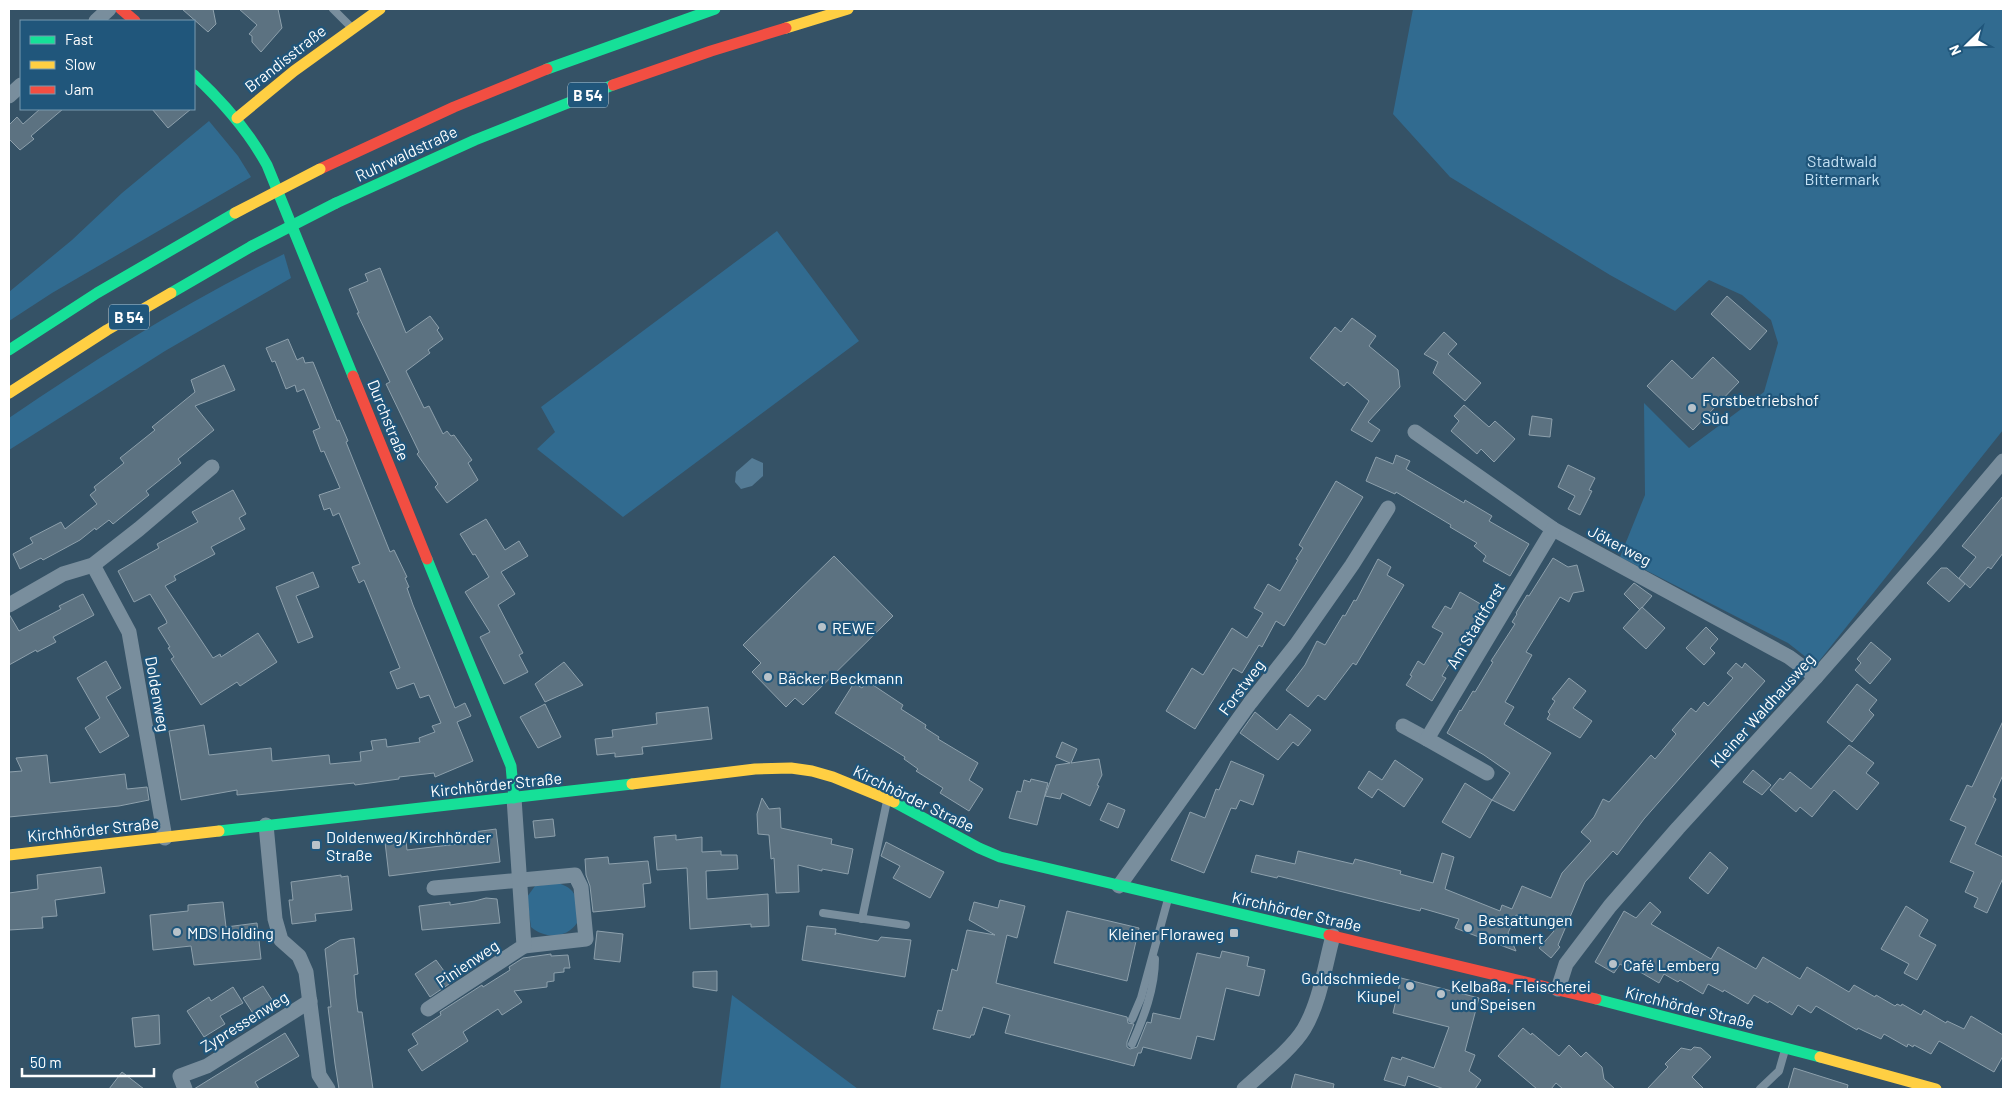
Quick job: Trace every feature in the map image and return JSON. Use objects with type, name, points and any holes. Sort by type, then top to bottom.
[{"type":"main road","points":[[121,9],[134,20]]},
{"type":"main road","name":"Brandisstraße","points":[[237,118],[266,92],[380,9]]},
{"type":"main road","name":"B 54","points":[[9,350],[97,293],[235,213],[320,169],[454,107],[553,67],[715,9]]},
{"type":"main road","name":"Ruhrwaldstraße","points":[[9,393],[107,330],[252,246],[336,203],[479,138],[621,82],[711,51],[848,9]]},
{"type":"main road","name":"Durchstraße","points":[[195,76],[237,118],[250,135],[267,165],[511,766],[514,798]]},
{"type":"main road","name":"Kirchhörder Straße","points":[[9,855],[755,769],[783,768],[812,771],[855,784],[1000,857],[1558,989],[1936,1089]]},
{"type":"street","points":[[97,20],[109,9]]},
{"type":"street","points":[[9,96],[20,86]]},
{"type":"street","name":"Jökerweg","points":[[1415,432],[1553,528],[1789,657],[1816,677]]},
{"type":"street","name":"Kleiner Waldhausweg","points":[[1558,989],[1566,964],[1610,906],[1678,828],[1816,677],[2003,461]]},
{"type":"street","points":[[9,605],[63,574],[93,565],[212,467]]},
{"type":"street","name":"Forstweg","points":[[1119,886],[1250,703],[1296,645],[1352,565],[1388,508]]},
{"type":"street","name":"Am Stadtforst","points":[[1427,740],[1553,528]]},
{"type":"street","name":"Doldenweg","points":[[93,565],[129,632],[165,838]]},
{"type":"street","points":[[1402,726],[1487,773]]},
{"type":"street","name":"Pinienweg","points":[[514,798],[524,946]]},
{"type":"street","name":"Zypressenweg","points":[[266,825],[275,919],[281,940],[299,956],[306,972],[319,1075],[328,1089]]},
{"type":"street","name":"Pinienweg","points":[[428,1009],[524,946],[586,939],[581,887],[575,875],[434,888]]},
{"type":"street","points":[[1244,1089],[1278,1058],[1304,1029],[1319,992],[1333,936]]},
{"type":"street","name":"Zypressenweg","points":[[185,1089],[180,1076],[207,1066],[310,1001]]},
{"type":"lane","points":[[333,9],[352,28]]},
{"type":"lane","points":[[862,919],[888,800]]},
{"type":"lane","points":[[1132,1019],[1141,998],[1168,897]]},
{"type":"lane","points":[[823,913],[906,925]]},
{"type":"lane","points":[[1132,1044],[1142,1021],[1155,975],[1155,950]]},
{"type":"lane","points":[[1760,1089],[1779,1071],[1785,1048]]},
{"type":"green space","name":"Stadtwald Bittermark","points":[[1413,9],[2003,9],[2003,430],[1816,665],[1788,643],[1620,557],[1645,495],[1644,403],[1689,448],[1764,392],[1778,343],[1771,320],[1742,295],[1709,280],[1675,311],[1610,275],[1450,177],[1393,114]]},
{"type":"green space","points":[[209,121],[238,156],[251,177],[52,293],[9,321],[9,292],[72,240],[122,193]]},
{"type":"green space","points":[[777,231],[859,341],[623,517],[537,449],[555,432],[541,407]]},
{"type":"green space","points":[[284,254],[291,278],[165,351],[9,450],[9,418],[144,331],[213,291]]},
{"type":"green space","points":[[558,883],[571,889],[574,893],[577,903],[577,923],[567,932],[555,936],[543,934],[531,927],[527,897],[535,886]]},
{"type":"green space","points":[[732,995],[858,1089],[720,1089]]},
{"type":"shaded area","points":[[752,458],[763,463],[763,476],[752,486],[741,489],[735,482],[736,472]]},
{"type":"building","points":[[182,9],[213,9],[216,24],[208,32]]},
{"type":"building","points":[[239,9],[278,9],[282,28],[261,52],[252,42],[252,36],[249,34],[257,25]]},
{"type":"building","points":[[39,110],[62,110],[31,136],[34,139],[20,150],[9,139],[9,125],[17,117],[23,124]]},
{"type":"building","points":[[153,110],[190,110],[168,128]]},
{"type":"building","points":[[380,268],[406,333],[430,316],[439,328],[437,330],[443,339],[428,350],[430,353],[406,371],[424,408],[429,406],[443,434],[447,431],[451,436],[454,435],[472,460],[468,463],[478,480],[447,503],[435,487],[438,484],[417,454],[419,452],[386,384],[390,382],[357,313],[359,313],[349,289],[368,281],[365,274]]},
{"type":"building","points":[[1727,296],[1767,331],[1750,350],[1711,314]]},
{"type":"building","points":[[1352,318],[1376,336],[1369,346],[1398,370],[1400,387],[1368,422],[1380,430],[1372,442],[1351,430],[1369,401],[1347,382],[1344,386],[1310,358],[1335,327],[1341,332]]},
{"type":"building","points":[[1444,332],[1457,344],[1448,354],[1481,383],[1465,401],[1433,373],[1438,362],[1424,354]]},
{"type":"building","points":[[288,339],[297,360],[303,357],[305,363],[313,362],[337,421],[339,420],[348,441],[346,442],[390,552],[394,550],[407,577],[405,578],[409,587],[407,588],[413,605],[455,708],[465,703],[471,716],[457,722],[473,761],[435,777],[434,773],[355,785],[354,783],[237,795],[237,790],[181,800],[169,731],[204,725],[209,755],[271,748],[272,761],[329,755],[330,764],[361,761],[360,752],[373,750],[371,741],[386,739],[387,747],[420,742],[419,738],[435,732],[432,726],[441,723],[429,695],[420,698],[414,683],[397,689],[390,672],[400,668],[364,580],[359,583],[352,567],[360,564],[339,513],[333,516],[330,508],[324,510],[319,495],[340,488],[324,451],[321,452],[313,431],[320,428],[304,389],[297,392],[295,385],[286,389],[275,361],[272,362],[266,348]]},
{"type":"building","name":"Forstbetriebshof Süd","points":[[1713,357],[1739,382],[1693,430],[1647,386],[1672,360],[1692,379]]},
{"type":"building","points":[[224,365],[235,390],[195,406],[214,430],[178,459],[181,463],[146,491],[149,495],[113,524],[109,520],[80,540],[43,560],[41,558],[20,569],[13,554],[33,543],[30,538],[61,522],[65,529],[97,504],[90,495],[96,490],[94,487],[124,463],[120,458],[155,430],[152,427],[195,392],[191,380]]},
{"type":"building","points":[[1464,405],[1489,427],[1495,421],[1515,439],[1494,462],[1481,449],[1477,454],[1451,431],[1459,421],[1454,416]]},
{"type":"building","points":[[1532,416],[1552,419],[1550,437],[1529,435]]},
{"type":"building","points":[[1396,455],[1410,461],[1406,469],[1464,503],[1465,500],[1492,516],[1489,521],[1529,544],[1510,576],[1483,561],[1486,556],[1474,546],[1477,543],[1450,527],[1451,525],[1396,492],[1395,494],[1366,481],[1376,457],[1393,464]]},
{"type":"building","points":[[1568,465],[1595,478],[1589,490],[1592,491],[1580,515],[1568,509],[1575,496],[1558,487]]},
{"type":"building","points":[[1336,481],[1363,497],[1284,626],[1276,621],[1262,647],[1259,645],[1242,673],[1233,668],[1195,729],[1166,711],[1192,668],[1203,675],[1232,628],[1247,638],[1263,613],[1254,608],[1268,584],[1280,591],[1303,548],[1299,545]]},
{"type":"building","points":[[233,490],[246,514],[239,518],[245,529],[211,547],[215,554],[174,576],[176,580],[165,586],[213,658],[220,654],[221,657],[258,633],[277,662],[240,686],[237,682],[201,705],[171,659],[174,657],[168,648],[170,647],[158,628],[167,623],[150,594],[134,602],[118,571],[159,548],[157,544],[198,522],[192,512]]},
{"type":"building","points":[[2003,496],[2003,553],[1991,569],[1988,567],[1970,588],[1959,578],[1976,557],[1962,546]]},
{"type":"building","points":[[486,519],[505,550],[519,541],[528,556],[501,572],[515,594],[498,605],[523,653],[519,655],[528,672],[504,684],[480,637],[490,632],[465,592],[489,577],[460,534]]},
{"type":"building","name":"REWE","points":[[834,556],[893,616],[803,705],[795,698],[786,707],[752,672],[761,663],[743,645]]},
{"type":"building","points":[[1553,558],[1568,567],[1577,565],[1584,591],[1573,593],[1569,602],[1560,597],[1526,652],[1532,655],[1505,702],[1514,707],[1504,724],[1551,753],[1514,811],[1492,800],[1510,773],[1447,733],[1460,710],[1473,691],[1475,692],[1493,662],[1491,661],[1515,624],[1512,622],[1516,613]]},
{"type":"building","points":[[1378,559],[1391,567],[1387,575],[1404,585],[1356,665],[1353,663],[1325,700],[1318,695],[1308,707],[1286,690],[1305,665],[1317,641],[1325,645],[1343,615],[1345,616],[1354,600],[1356,601]]},
{"type":"building","points":[[1941,568],[1947,568],[1965,584],[1949,602],[1927,583]]},
{"type":"building","points":[[313,572],[319,587],[296,596],[313,637],[298,643],[276,587]]},
{"type":"building","points":[[1634,583],[1652,596],[1640,610],[1624,594]]},
{"type":"building","points":[[1460,592],[1484,606],[1442,676],[1446,678],[1432,701],[1406,685],[1418,661],[1424,665],[1443,633],[1432,627],[1445,606],[1451,609]]},
{"type":"building","points":[[83,594],[94,615],[53,637],[56,642],[37,652],[36,650],[9,665],[9,614],[19,631],[61,609],[59,606]]},
{"type":"building","points":[[1642,607],[1665,628],[1646,649],[1623,628]]},
{"type":"building","points":[[1706,627],[1718,639],[1710,648],[1715,653],[1704,665],[1686,648]]},
{"type":"building","points":[[1871,642],[1891,659],[1870,684],[1855,670],[1861,663],[1857,659]]},
{"type":"building","points":[[106,661],[121,688],[106,697],[129,736],[100,753],[85,728],[100,718],[77,678]]},
{"type":"building","points":[[564,662],[583,685],[545,702],[535,684]]},
{"type":"building","points":[[1736,663],[1742,668],[1745,663],[1765,681],[1644,819],[1617,855],[1613,851],[1585,882],[1558,945],[1560,947],[1551,958],[1539,948],[1554,931],[1516,915],[1508,933],[1516,951],[1455,928],[1459,919],[1421,908],[1420,911],[1278,876],[1277,878],[1251,872],[1256,855],[1295,864],[1298,851],[1353,864],[1355,859],[1401,871],[1400,874],[1433,883],[1442,853],[1454,857],[1445,889],[1500,911],[1502,905],[1512,909],[1522,886],[1551,898],[1562,873],[1591,841],[1581,832],[1594,817],[1603,799],[1609,802],[1651,755],[1655,759],[1676,734],[1672,730],[1691,708],[1696,712],[1704,702],[1708,706],[1733,678],[1727,673]]},
{"type":"building","points":[[1569,678],[1586,691],[1573,708],[1592,721],[1580,738],[1547,719],[1550,714],[1548,712],[1555,701],[1552,699]]},
{"type":"building","points":[[867,681],[903,705],[901,709],[926,725],[925,728],[939,737],[938,739],[978,763],[969,780],[983,789],[969,811],[940,793],[943,788],[916,771],[918,769],[904,759],[905,757],[835,713],[854,683],[862,688]]},
{"type":"building","points":[[1857,684],[1877,700],[1869,710],[1874,715],[1852,742],[1827,722]]},
{"type":"building","points":[[545,704],[561,737],[538,748],[520,717]]},
{"type":"building","points":[[708,707],[712,739],[642,747],[643,754],[615,757],[615,753],[597,755],[595,739],[613,737],[612,730],[657,724],[656,713]]},
{"type":"building","points":[[1255,712],[1277,730],[1290,714],[1311,730],[1298,746],[1293,742],[1278,760],[1240,733]]},
{"type":"building","points":[[2003,721],[2003,775],[1993,797],[1996,799],[1975,844],[2003,857],[2003,878],[1987,913],[1974,907],[1978,898],[1965,892],[1974,872],[1950,862],[1966,827],[1950,820],[1967,785],[1972,787]]},
{"type":"building","points":[[1062,742],[1077,749],[1071,763],[1099,759],[1102,775],[1090,806],[1062,793],[1060,799],[1045,796],[1056,765],[1070,763],[1056,757]]},
{"type":"building","points":[[1849,745],[1874,763],[1866,773],[1879,783],[1857,810],[1834,790],[1812,817],[1800,807],[1796,812],[1770,790],[1780,778],[1783,780],[1790,772],[1811,789]]},
{"type":"building","points":[[47,755],[50,783],[125,774],[127,789],[147,787],[149,800],[119,806],[9,817],[9,772],[22,771],[16,758]]},
{"type":"building","points":[[1395,760],[1423,779],[1404,807],[1378,789],[1372,798],[1358,788],[1369,771],[1382,780]]},
{"type":"building","points":[[1231,761],[1264,775],[1253,805],[1240,800],[1236,809],[1231,808],[1204,873],[1171,860],[1190,812],[1205,818],[1216,789],[1219,790]]},
{"type":"building","points":[[1753,770],[1771,785],[1762,795],[1743,782]]},
{"type":"building","points":[[1031,779],[1048,783],[1037,825],[1009,818],[1017,791],[1021,792],[1024,780],[1030,782]]},
{"type":"building","points":[[1465,783],[1492,800],[1470,838],[1442,822]]},
{"type":"building","points":[[762,798],[769,809],[780,808],[781,828],[832,839],[831,844],[853,849],[848,874],[822,869],[822,871],[798,865],[799,892],[776,893],[774,858],[771,859],[769,835],[758,834],[757,814]]},
{"type":"building","points":[[1108,803],[1125,810],[1118,828],[1100,820]]},
{"type":"building","points":[[553,819],[555,836],[535,838],[533,821]]},
{"type":"building","points":[[496,829],[500,862],[389,876],[385,842],[406,840],[407,850],[475,842],[474,832]]},
{"type":"building","points":[[676,835],[676,840],[702,837],[702,852],[721,851],[721,855],[737,855],[738,869],[706,871],[707,899],[768,894],[769,926],[751,927],[751,924],[690,929],[687,868],[657,870],[654,837]]},
{"type":"building","points":[[886,842],[944,872],[930,898],[893,878],[900,866],[881,856]]},
{"type":"building","points":[[1710,852],[1728,868],[1708,894],[1689,878]]},
{"type":"building","points":[[608,857],[609,864],[648,861],[651,883],[643,884],[645,907],[593,912],[585,859]]},
{"type":"building","points":[[101,867],[105,893],[55,900],[57,916],[42,917],[43,928],[9,930],[9,893],[38,889],[37,875]]},
{"type":"building","points":[[341,875],[341,877],[348,876],[352,910],[315,914],[316,921],[292,924],[289,900],[293,900],[291,882]]},
{"type":"building","points":[[486,898],[497,899],[500,923],[422,930],[419,906],[450,902],[450,905]]},
{"type":"building","points":[[1000,900],[1025,906],[1017,938],[1007,935],[996,983],[1127,1017],[1128,1023],[1134,1024],[1127,1042],[1127,1047],[1130,1049],[1137,1047],[1147,1022],[1151,1023],[1153,1013],[1180,1019],[1197,953],[1220,958],[1222,951],[1249,957],[1247,966],[1265,970],[1259,996],[1226,988],[1214,1040],[1197,1036],[1191,1059],[1143,1047],[1141,1053],[1138,1053],[1134,1066],[1005,1033],[1010,1015],[983,1007],[974,1035],[971,1035],[970,1038],[933,1029],[938,1010],[942,1011],[952,969],[957,971],[967,930],[995,935],[969,920],[974,902],[998,908]]},
{"type":"building","points":[[223,902],[226,927],[257,923],[261,959],[194,965],[191,946],[153,950],[150,915],[188,911],[188,905]]},
{"type":"building","points":[[1650,902],[1661,912],[1651,924],[1711,959],[1718,947],[1756,969],[1763,957],[1800,979],[1807,967],[1849,992],[1854,985],[1895,1006],[1897,1004],[1901,1006],[1902,1004],[1921,1015],[1924,1010],[1946,1023],[1947,1021],[1964,1029],[1971,1016],[2003,1035],[2003,1056],[1994,1072],[1939,1041],[1931,1054],[1914,1045],[1913,1047],[1908,1044],[1907,1047],[1884,1034],[1881,1039],[1858,1028],[1857,1030],[1816,1006],[1811,1013],[1798,1005],[1792,1015],[1769,1001],[1768,1003],[1754,995],[1748,1004],[1724,990],[1723,992],[1708,984],[1703,994],[1680,980],[1678,982],[1664,974],[1659,983],[1635,969],[1634,972],[1620,964],[1614,973],[1595,962],[1624,911],[1636,918]]},
{"type":"building","points":[[1906,906],[1928,920],[1919,936],[1936,945],[1917,980],[1904,973],[1909,964],[1881,949]]},
{"type":"building","points":[[1067,911],[1139,928],[1127,981],[1054,963]]},
{"type":"building","points":[[807,926],[836,929],[835,935],[836,933],[878,941],[881,937],[911,940],[905,977],[802,960]]},
{"type":"building","points":[[597,931],[623,934],[620,962],[594,959]]},
{"type":"building","points":[[354,938],[358,974],[354,975],[356,998],[358,1012],[362,1012],[373,1089],[339,1089],[335,1064],[328,1007],[331,1007],[325,949],[340,940]]},
{"type":"building","points":[[551,954],[551,956],[568,955],[570,968],[564,968],[564,972],[554,973],[554,981],[547,982],[547,987],[514,991],[522,1002],[502,1015],[498,1009],[463,1032],[468,1041],[422,1071],[408,1050],[418,1044],[412,1034],[441,1015],[440,1012],[482,985],[483,987],[510,970],[509,967],[523,958]]},
{"type":"building","points":[[436,960],[452,982],[430,997],[415,974]]},
{"type":"building","points":[[717,971],[717,991],[693,987],[693,972]]},
{"type":"building","points":[[1401,978],[1479,998],[1465,1051],[1475,1055],[1469,1071],[1481,1080],[1475,1089],[1444,1089],[1408,1076],[1405,1086],[1384,1080],[1392,1057],[1401,1060],[1402,1057],[1434,1068],[1449,1027],[1393,1013]]},
{"type":"building","points":[[263,986],[276,1006],[256,1018],[243,998]]},
{"type":"building","points":[[233,987],[243,1003],[220,1016],[225,1024],[204,1037],[187,1011],[209,997],[211,1001]]},
{"type":"building","points":[[159,1015],[160,1044],[135,1047],[132,1018]]},
{"type":"building","points":[[1523,1028],[1531,1035],[1532,1033],[1559,1056],[1569,1045],[1581,1057],[1586,1052],[1602,1067],[1604,1079],[1615,1089],[1563,1089],[1556,1083],[1551,1089],[1537,1089],[1498,1056]]},
{"type":"building","points":[[285,1033],[299,1056],[255,1082],[259,1089],[194,1089]]},
{"type":"building","points":[[1694,1047],[1701,1048],[1711,1057],[1692,1077],[1704,1089],[1647,1089],[1668,1067],[1665,1064],[1681,1048],[1691,1050]]},
{"type":"building","points":[[1794,1068],[1848,1085],[1847,1089],[1788,1089]]},
{"type":"building","points":[[122,1072],[144,1089],[109,1089]]},
{"type":"building","points":[[1295,1074],[1334,1084],[1333,1089],[1291,1089]]},
{"type":"traffic: fast","points":[[547,69],[715,9]]},
{"type":"traffic: fast","points":[[195,76],[234,117],[252,140],[267,165],[353,376]]},
{"type":"traffic: fast","points":[[336,203],[475,140],[613,85]]},
{"type":"traffic: fast","points":[[252,246],[336,203]]},
{"type":"traffic: fast","points":[[9,350],[97,293],[235,213]]},
{"type":"traffic: fast","points":[[171,293],[252,246]]},
{"type":"traffic: fast","points":[[427,559],[511,766],[514,798]]},
{"type":"traffic: fast","points":[[219,831],[632,784]]},
{"type":"traffic: fast","points":[[894,802],[979,848],[1000,857],[1329,935]]},
{"type":"traffic: fast","points":[[1596,999],[1820,1057]]},
{"type":"traffic: slow","points":[[237,118],[294,71],[380,9]]},
{"type":"traffic: slow","points":[[786,28],[848,9]]},
{"type":"traffic: slow","points":[[235,213],[320,169]]},
{"type":"traffic: slow","points":[[9,393],[107,330],[171,293]]},
{"type":"traffic: slow","points":[[632,784],[755,769],[791,768],[833,777],[894,802]]},
{"type":"traffic: slow","points":[[9,855],[219,831]]},
{"type":"traffic: slow","points":[[1820,1057],[1936,1089]]},
{"type":"traffic: jam","points":[[121,9],[134,20]]},
{"type":"traffic: jam","points":[[613,85],[711,51],[786,28]]},
{"type":"traffic: jam","points":[[320,169],[454,107],[547,69]]},
{"type":"traffic: jam","points":[[353,376],[427,559]]},
{"type":"traffic: jam","points":[[1329,935],[1596,999]]},
{"type":"place","name":"Forstbetriebshof Süd","points":[[1692,408]]},
{"type":"place","name":"REWE","points":[[822,627]]},
{"type":"place","name":"Bäcker Beckmann","points":[[768,677]]},
{"type":"place","name":"Doldenweg/Kirchhörder Straße","points":[[316,845]]},
{"type":"place","name":"Bestattungen Bommert","points":[[1468,928]]},
{"type":"place","name":"MDS Holding","points":[[177,932]]},
{"type":"place","name":"Kleiner Floraweg","points":[[1234,933]]},
{"type":"place","name":"Café Lemberg","points":[[1613,964]]},
{"type":"place","name":"Goldschmiede Kiupel","points":[[1410,986]]},
{"type":"place","name":"Kelbaßa, Fleischerei und Speisen","points":[[1441,994]]}]
